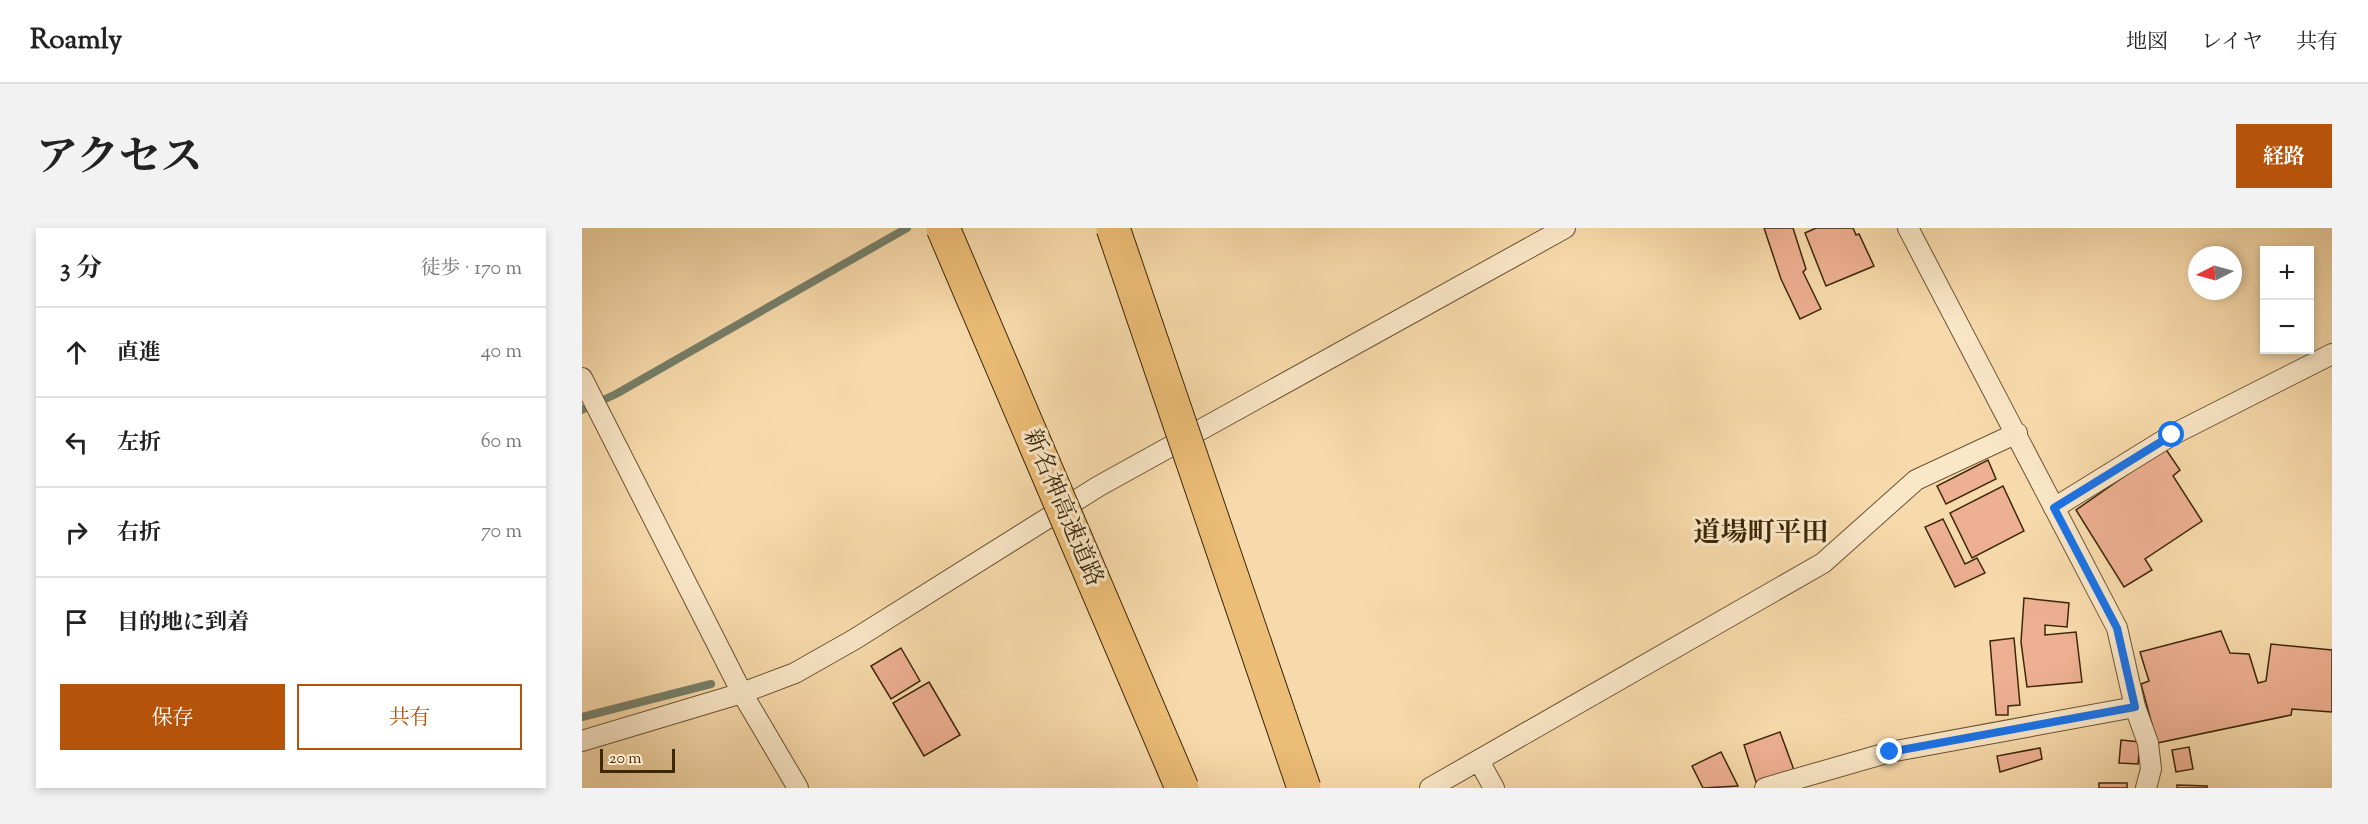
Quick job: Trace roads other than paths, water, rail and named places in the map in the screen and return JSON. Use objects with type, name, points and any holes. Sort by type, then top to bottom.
[{"type":"highway","name":"新名神高速道路","points":[[943,228],[1182,788]]},
{"type":"highway","points":[[1113,228],[1304,788]]},
{"type":"street","points":[[582,741],[742,693],[805,668],[1100,486],[1565,228]]},
{"type":"street","points":[[1908,228],[2018,433],[2054,508],[2117,628],[2135,707],[2148,743],[2151,770],[2146,788]]},
{"type":"street","points":[[2054,508],[2172,435],[2332,354]]},
{"type":"street","points":[[582,378],[742,693],[798,788]]},
{"type":"street","points":[[1430,788],[1823,563],[1916,480],[2018,433]]},
{"type":"street","points":[[1765,788],[1890,752],[2135,707]]},
{"type":"street","points":[[1479,760],[1494,788]]},
{"type":"waterway","points":[[582,410],[616,394],[907,228]]},
{"type":"waterway","points":[[582,717],[711,684]]},
{"type":"district","name":"道場町平田","points":[[1761,534]]}]
